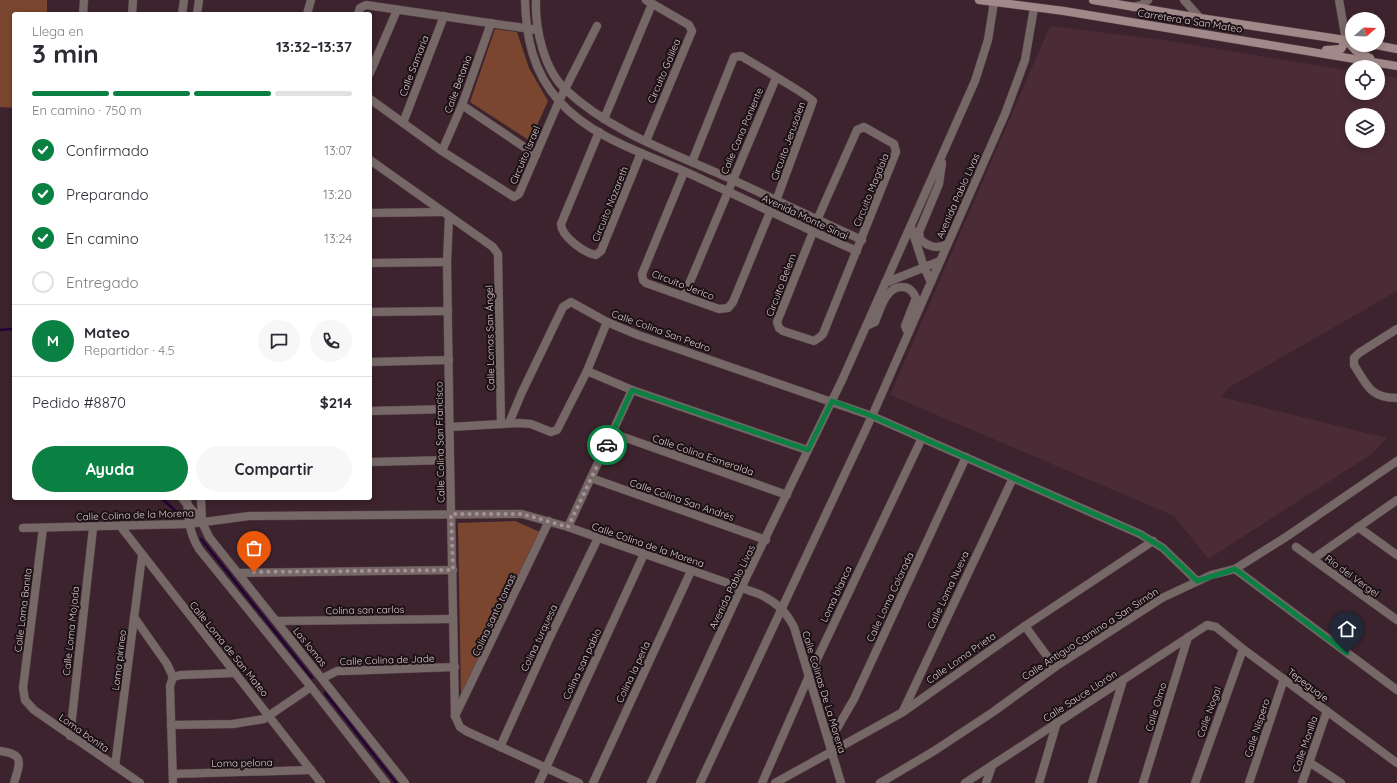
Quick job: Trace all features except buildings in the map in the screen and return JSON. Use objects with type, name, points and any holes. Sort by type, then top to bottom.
[{"type":"main road","name":"Carretera a San Mateo","points":[[979,0],[1033,4],[1397,65]]},
{"type":"main road","name":"Carretera a San Mateo","points":[[1093,0],[1200,18],[1345,39]]},
{"type":"main road","points":[[1303,50],[1339,50],[1345,46]]},
{"type":"main road","points":[[1385,47],[1396,49]]},
{"type":"main road","points":[[1358,52],[1363,55],[1397,65]]},
{"type":"street","points":[[83,12],[84,0]]},
{"type":"street","points":[[132,12],[133,0]]},
{"type":"street","points":[[182,12],[184,0]]},
{"type":"street","points":[[198,12],[199,0]]},
{"type":"street","points":[[308,12],[311,0]]},
{"type":"street","name":"Avenida Monte Sinai","points":[[526,0],[526,28],[538,68],[559,101],[577,118],[599,132],[641,153],[856,252],[862,240],[646,141],[604,119],[565,90],[553,74],[538,30],[536,0]]},
{"type":"street","points":[[1133,7],[1142,5],[1148,0]]},
{"type":"street","points":[[1184,0],[1200,18]]},
{"type":"street","points":[[1339,0],[1345,24]]},
{"type":"street","points":[[866,326],[975,81],[988,40],[994,1]]},
{"type":"street","name":"Circuito Galilea","points":[[604,119],[649,2],[689,25],[692,31],[646,141]]},
{"type":"street","name":"Avenida Pablo Livas","points":[[872,416],[1005,114],[1025,60],[1033,4]]},
{"type":"street","points":[[359,12],[360,8],[366,5],[538,30]]},
{"type":"street","points":[[372,68],[397,10]]},
{"type":"street","name":"Calle Samaria","points":[[403,123],[444,16]]},
{"type":"street","name":"Calle Betania","points":[[442,151],[462,105],[490,23]]},
{"type":"street","name":"Circuito Israel","points":[[372,100],[442,151],[514,197],[519,194],[559,101],[597,26]]},
{"type":"street","name":"Circuito Jerusalen","points":[[692,162],[734,57],[741,56],[776,78],[809,95],[814,104],[776,201]]},
{"type":"street","name":"Calle Cana Poniente","points":[[684,296],[776,78]]},
{"type":"street","points":[[462,105],[536,155]]},
{"type":"street","name":"Circuito Magdala","points":[[817,220],[857,130],[864,127],[891,142],[897,150],[862,240]]},
{"type":"street","name":"Circuito Nazareth","points":[[599,132],[561,224],[564,235],[589,253],[596,255],[601,251],[641,153]]},
{"type":"street","points":[[945,150],[939,184],[920,232],[920,239],[927,245],[938,247],[943,247],[948,243]]},
{"type":"street","points":[[372,162],[446,214]]},
{"type":"street","name":"Circuito Jerico","points":[[684,172],[642,277],[646,283],[719,309],[731,306],[770,212]]},
{"type":"street","points":[[372,213],[446,214]]},
{"type":"street","name":"Calle Lomas San Ángel","points":[[446,214],[496,251],[499,260],[505,424]]},
{"type":"street","name":"Calle Colina San Francisco","points":[[446,214],[455,716]]},
{"type":"street","points":[[910,227],[931,282]]},
{"type":"street","name":"Circuito Belem","points":[[813,232],[778,316],[777,325],[783,331],[810,340],[820,338],[856,252]]},
{"type":"street","points":[[885,283],[940,261]]},
{"type":"street","points":[[372,263],[447,262]]},
{"type":"street","points":[[866,326],[875,322],[888,294],[892,289],[903,287],[911,290],[916,298],[905,326],[908,333]]},
{"type":"street","name":"Calle Colina San Pedro","points":[[505,424],[565,304],[571,302],[607,322],[644,337],[832,401],[872,416],[966,457],[1153,541],[1172,556],[1197,581]]},
{"type":"street","points":[[372,312],[448,311]]},
{"type":"street","points":[[450,427],[526,423],[551,432],[557,430],[587,371],[607,322]]},
{"type":"street","name":"Avenida Pablo Livas","points":[[651,783],[742,588],[843,378],[866,326]]},
{"type":"street","points":[[1397,329],[1359,353],[1354,358],[1354,365],[1370,391],[1381,397],[1397,398]]},
{"type":"street","points":[[372,362],[448,360]]},
{"type":"street","points":[[587,371],[632,390],[808,450]]},
{"type":"street","points":[[568,527],[632,390]]},
{"type":"street","points":[[372,411],[449,409]]},
{"type":"street","points":[[700,783],[872,416]]},
{"type":"street","name":"Calle Colina Esmeralda","points":[[612,433],[787,495]]},
{"type":"street","name":"Loma blanca","points":[[762,783],[809,676],[922,438]]},
{"type":"street","name":"Calle Loma Colorada","points":[[829,742],[854,698],[966,457]]},
{"type":"street","points":[[372,462],[450,460]]},
{"type":"street","name":"Calle Antiguo Camino a San Simón","points":[[880,783],[941,747],[1055,667],[1162,598],[1197,581],[1235,569],[1286,537],[1397,461]]},
{"type":"street","name":"Calle Colina San Andrés","points":[[592,478],[766,540]]},
{"type":"street","name":"Calle Loma Nueva","points":[[903,712],[1013,478]]},
{"type":"street","points":[[186,500],[202,522]]},
{"type":"street","points":[[186,500],[191,534],[200,549],[386,783]]},
{"type":"street","points":[[201,500],[202,522]]},
{"type":"street","points":[[1313,559],[1397,500]]},
{"type":"street","name":"Calle Colina de la Morena","points":[[23,528],[93,528],[189,524],[249,516],[522,514],[568,527],[742,588],[769,599],[782,608]]},
{"type":"street","name":"Colina santo tomas","points":[[455,716],[549,521]]},
{"type":"street","name":"Las lomas","points":[[202,522],[209,537],[323,678],[405,783]]},
{"type":"street","name":"Calle Loma de San Mateo","points":[[121,527],[142,556],[270,716],[321,783]]},
{"type":"street","points":[[1358,527],[1397,555]]},
{"type":"street","name":"Calle Loma Bonita","points":[[24,694],[43,528]]},
{"type":"street","name":"Calle Loma Mojada","points":[[70,736],[93,528]]},
{"type":"street","name":"Colina turquesa","points":[[500,747],[549,639],[598,538]]},
{"type":"street","name":"Calle Loma Prieta","points":[[775,783],[903,712],[1025,626],[1153,541]]},
{"type":"street","name":"Rio del Vergel","points":[[1296,546],[1397,620]]},
{"type":"street","name":"Colina san pablo","points":[[539,783],[644,554]]},
{"type":"street","name":"Loma pirineo","points":[[115,766],[142,556]]},
{"type":"street","points":[[1235,569],[1397,690]]},
{"type":"street","points":[[238,572],[453,570]]},
{"type":"street","name":"Colina la perla","points":[[593,783],[691,571]]},
{"type":"street","name":"Calle Colinas De La Morena","points":[[782,608],[794,628],[841,783]]},
{"type":"street","points":[[134,617],[167,664],[173,677],[170,686],[173,779]]},
{"type":"street","name":"Colina san carlos","points":[[277,621],[453,619]]},
{"type":"street","name":"Calle Sauce Llorón","points":[[964,783],[1207,625]]},
{"type":"street","name":"Tepeguaje","points":[[1207,625],[1216,627],[1243,649],[1397,763]]},
{"type":"street","points":[[1025,626],[1055,667]]},
{"type":"street","name":"Calle Olmo","points":[[1143,783],[1188,637]]},
{"type":"street","name":"Calle Nogal","points":[[1195,783],[1243,649]]},
{"type":"street","name":"Calle Colina de Jade","points":[[323,678],[330,674],[343,671],[455,667]]},
{"type":"street","points":[[173,677],[182,675],[235,673]]},
{"type":"street","name":"Calle Níspero","points":[[1249,783],[1284,679]]},
{"type":"street","points":[[1092,783],[1123,680]]},
{"type":"street","points":[[171,725],[246,723],[270,716],[311,687]]},
{"type":"street","name":"Loma bonita","points":[[24,694],[29,705],[70,736],[140,783]]},
{"type":"street","name":"Calle Monilla","points":[[1302,783],[1327,711]]},
{"type":"street","points":[[455,716],[460,727],[466,731],[579,783]]},
{"type":"street","points":[[1039,783],[1057,722]]},
{"type":"street","points":[[0,751],[11,752],[19,758],[20,763],[14,783]]},
{"type":"street","points":[[1309,762],[1341,783]]},
{"type":"street","points":[[986,783],[992,766]]},
{"type":"street","name":"Loma pelona","points":[[173,779],[312,770]]},
{"type":"shaded area","points":[[0,0],[47,0],[47,12],[12,12],[12,108],[0,107]]},
{"type":"shaded area","points":[[1050,26],[1163,40],[1345,70],[1345,100],[1385,100],[1385,76],[1397,78],[1397,291],[1228,388],[1222,397],[1387,438],[1372,454],[1208,559],[1174,516],[890,395]]},
{"type":"shaded area","points":[[495,29],[517,32],[529,68],[548,101],[530,141],[470,102]]},
{"type":"shaded area","points":[[515,521],[540,532],[461,698],[458,523]]},
{"type":"waterway","points":[[0,330],[12,330]]},
{"type":"waterway","points":[[163,500],[177,512]]},
{"type":"waterway","points":[[201,539],[312,678]]},
{"type":"waterway","points":[[325,693],[396,783]]},
{"type":"way so far","points":[[254,572],[453,570],[451,514],[522,514],[568,527],[607,445]]},
{"type":"route","points":[[607,445],[632,390],[808,450],[832,401],[872,416],[1140,534],[1163,548],[1197,581],[1211,575],[1235,569],[1258,588],[1347,653]]}]
